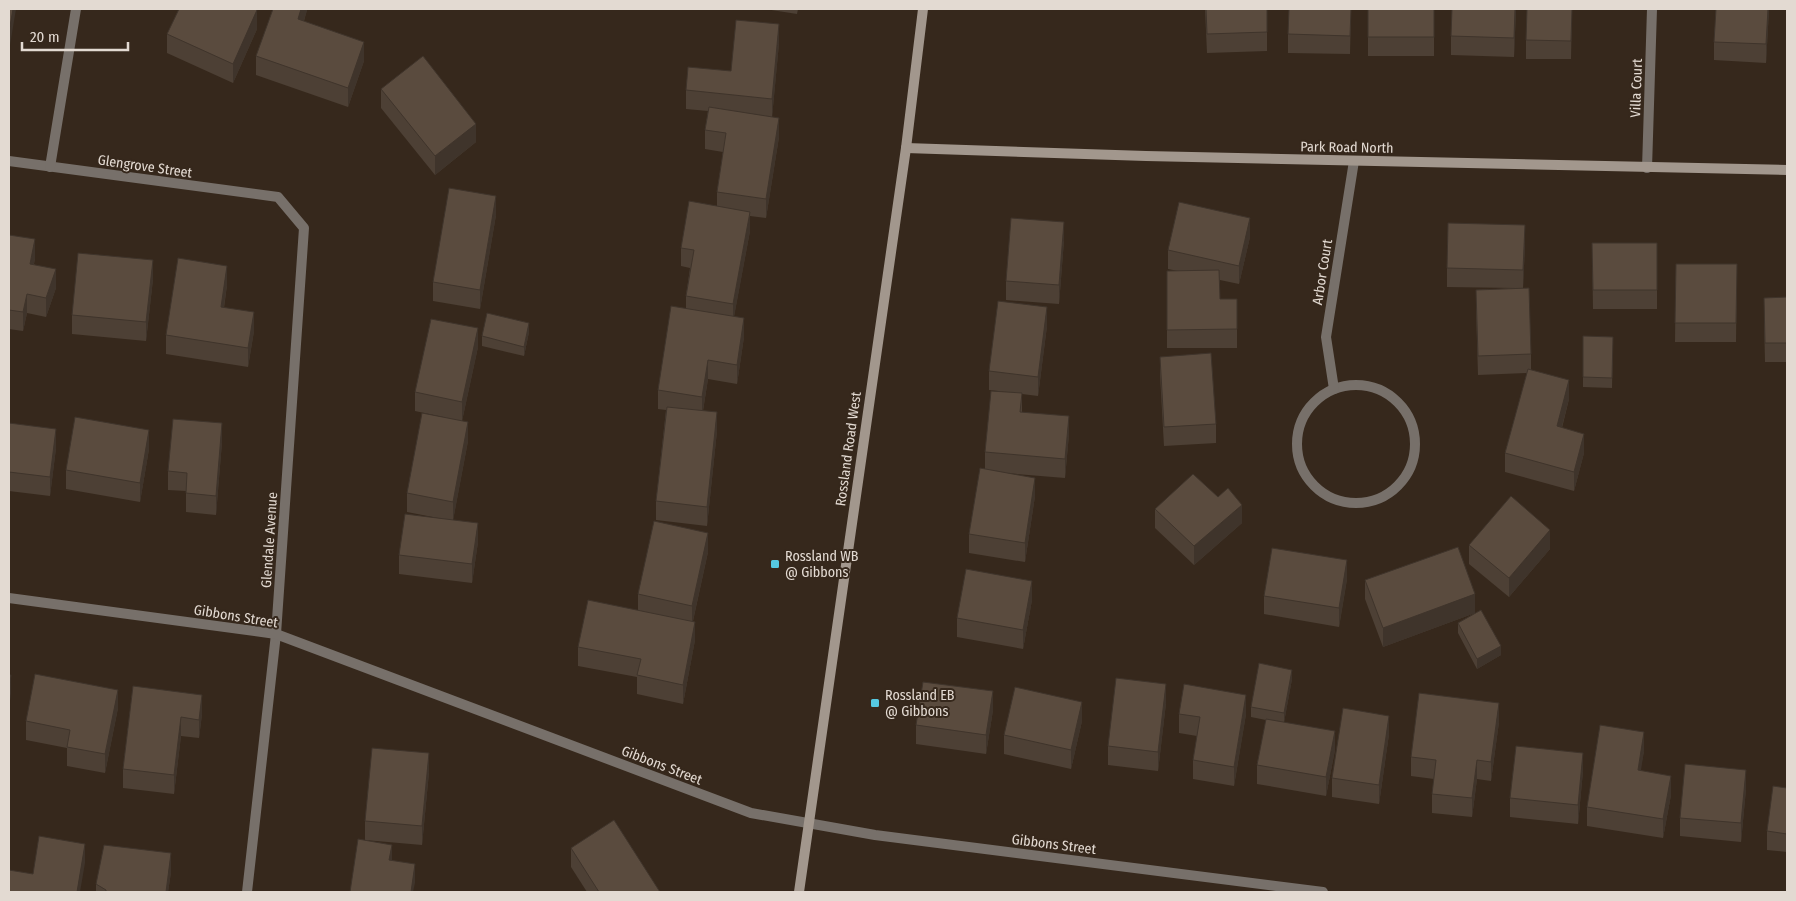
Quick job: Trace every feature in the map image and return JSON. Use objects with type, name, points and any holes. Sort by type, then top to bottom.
[{"type":"main road","name":"Rossland Road West","points":[[798,892],[906,148],[923,9]]},
{"type":"main road","name":"Park Road North","points":[[906,148],[1137,156],[1787,170]]},
{"type":"street","points":[[50,167],[76,9]]},
{"type":"street","name":"Villa Court","points":[[1647,168],[1652,9]]},
{"type":"street","name":"Arbor Court","points":[[1334,388],[1326,337],[1354,161]]},
{"type":"street","name":"Glengrove Street","points":[[9,162],[278,197]]},
{"type":"street","name":"Glendale Avenue","points":[[248,892],[276,634],[304,228],[278,197]]},
{"type":"street","points":[[1354,384],[1374,387],[1391,396],[1405,410],[1413,429],[1415,449],[1410,468],[1398,485],[1382,497],[1363,502],[1343,502],[1326,495],[1311,483],[1301,467],[1297,448],[1298,430],[1306,412],[1318,398],[1334,388],[1354,384]]},
{"type":"street","name":"Gibbons Street","points":[[9,598],[276,634],[750,813],[875,835],[1323,892]]},
{"type":"building","points":[[9,9],[13,9],[9,32]]},
{"type":"building","points":[[179,9],[257,10],[233,64],[167,34]]},
{"type":"building","points":[[273,9],[301,9],[298,19],[364,42],[348,88],[256,56]]},
{"type":"building","points":[[1206,9],[1267,9],[1267,32],[1207,34]]},
{"type":"building","points":[[1289,9],[1351,9],[1350,36],[1288,34]]},
{"type":"building","points":[[1368,9],[1434,9],[1434,37],[1368,37]]},
{"type":"building","points":[[1452,9],[1515,9],[1514,38],[1451,36]]},
{"type":"building","points":[[1527,9],[1572,9],[1571,41],[1526,40]]},
{"type":"building","points":[[1716,9],[1768,9],[1766,44],[1714,42]]},
{"type":"building","points":[[736,20],[779,24],[772,99],[686,90],[688,67],[731,71]]},
{"type":"building","points":[[423,56],[476,124],[435,156],[381,89]]},
{"type":"building","points":[[709,107],[779,118],[766,199],[717,192],[726,133],[705,130]]},
{"type":"building","points":[[449,188],[496,196],[480,290],[433,282]]},
{"type":"building","points":[[689,201],[750,212],[733,304],[686,296],[694,250],[681,248]]},
{"type":"building","points":[[1179,202],[1250,218],[1239,266],[1168,250]]},
{"type":"building","points":[[1011,218],[1064,222],[1059,285],[1006,281]]},
{"type":"building","points":[[1448,223],[1525,225],[1523,270],[1447,268]]},
{"type":"building","points":[[9,235],[35,239],[30,264],[56,269],[46,298],[27,294],[23,312],[9,310]]},
{"type":"building","points":[[1592,243],[1657,243],[1657,290],[1593,290]]},
{"type":"building","points":[[78,253],[153,260],[146,322],[72,315]]},
{"type":"building","points":[[178,258],[227,266],[221,307],[254,312],[248,348],[166,335]]},
{"type":"building","points":[[1676,264],[1737,264],[1736,323],[1675,323]]},
{"type":"building","points":[[1219,270],[1220,299],[1237,299],[1237,329],[1167,330],[1167,271]]},
{"type":"building","points":[[1529,288],[1531,354],[1478,356],[1476,290]]},
{"type":"building","points":[[1787,297],[1787,343],[1765,343],[1764,298]]},
{"type":"building","points":[[998,301],[1047,307],[1038,377],[989,371]]},
{"type":"building","points":[[671,306],[744,318],[737,365],[708,360],[702,397],[658,390]]},
{"type":"building","points":[[487,313],[529,323],[524,347],[482,336]]},
{"type":"building","points":[[431,319],[478,328],[462,402],[415,392]]},
{"type":"building","points":[[1583,336],[1613,337],[1612,378],[1583,377]]},
{"type":"building","points":[[1211,353],[1216,424],[1164,427],[1160,357]]},
{"type":"building","points":[[1528,369],[1569,380],[1557,426],[1584,434],[1574,472],[1505,453]]},
{"type":"building","points":[[991,391],[1022,393],[1020,412],[1069,416],[1065,459],[985,452]]},
{"type":"building","points":[[667,407],[717,412],[707,507],[656,501]]},
{"type":"building","points":[[422,413],[468,422],[453,502],[407,493]]},
{"type":"building","points":[[75,417],[149,430],[140,483],[66,470]]},
{"type":"building","points":[[173,419],[222,423],[216,496],[186,493],[187,473],[168,471]]},
{"type":"building","points":[[9,423],[56,429],[50,477],[9,472]]},
{"type":"building","points":[[980,468],[1035,478],[1025,543],[969,534]]},
{"type":"building","points":[[1193,474],[1218,497],[1228,488],[1242,505],[1194,546],[1155,509]]},
{"type":"building","points":[[1511,496],[1550,530],[1509,578],[1469,545]]},
{"type":"building","points":[[405,514],[478,523],[472,564],[399,555]]},
{"type":"building","points":[[654,521],[708,533],[692,606],[638,594]]},
{"type":"building","points":[[1458,547],[1475,594],[1383,628],[1365,580]]},
{"type":"building","points":[[1272,548],[1347,560],[1339,608],[1264,596]]},
{"type":"building","points":[[966,569],[1032,581],[1023,630],[957,618]]},
{"type":"building","points":[[588,600],[695,622],[683,685],[637,675],[641,659],[578,647]]},
{"type":"building","points":[[1481,610],[1501,646],[1477,659],[1458,623]]},
{"type":"building","points":[[1259,663],[1292,670],[1284,713],[1251,707]]},
{"type":"building","points":[[35,674],[118,690],[105,754],[67,747],[70,730],[26,721]]},
{"type":"building","points":[[1116,678],[1166,684],[1158,752],[1108,746]]},
{"type":"building","points":[[923,682],[993,691],[986,735],[916,725]]},
{"type":"building","points":[[1184,684],[1246,695],[1234,767],[1193,760],[1200,717],[1179,714]]},
{"type":"building","points":[[133,686],[202,695],[199,720],[181,717],[174,775],[123,769]]},
{"type":"building","points":[[1015,687],[1082,702],[1071,750],[1004,735]]},
{"type":"building","points":[[1419,693],[1499,703],[1491,762],[1477,760],[1472,798],[1432,794],[1436,760],[1411,757]]},
{"type":"building","points":[[1343,708],[1389,716],[1379,785],[1332,778]]},
{"type":"building","points":[[1266,719],[1335,731],[1326,777],[1257,765]]},
{"type":"building","points":[[1600,725],[1644,732],[1638,770],[1671,776],[1663,819],[1587,807]]},
{"type":"building","points":[[1516,746],[1583,753],[1578,805],[1510,798]]},
{"type":"building","points":[[372,748],[429,753],[422,826],[365,821]]},
{"type":"building","points":[[1685,764],[1746,770],[1741,823],[1680,818]]},
{"type":"building","points":[[1773,786],[1787,788],[1787,834],[1767,831]]},
{"type":"building","points":[[614,820],[660,892],[599,892],[571,848]]},
{"type":"building","points":[[39,836],[85,844],[77,892],[9,892],[9,870],[33,874]]},
{"type":"building","points":[[358,839],[392,845],[389,860],[415,864],[411,892],[350,892]]},
{"type":"building","points":[[104,845],[171,853],[166,892],[106,892],[106,890],[96,884]]},
{"type":"place","name":"Rossland WB @ Gibbons","points":[[775,564]]},
{"type":"place","name":"Rossland EB @ Gibbons","points":[[875,703]]}]
